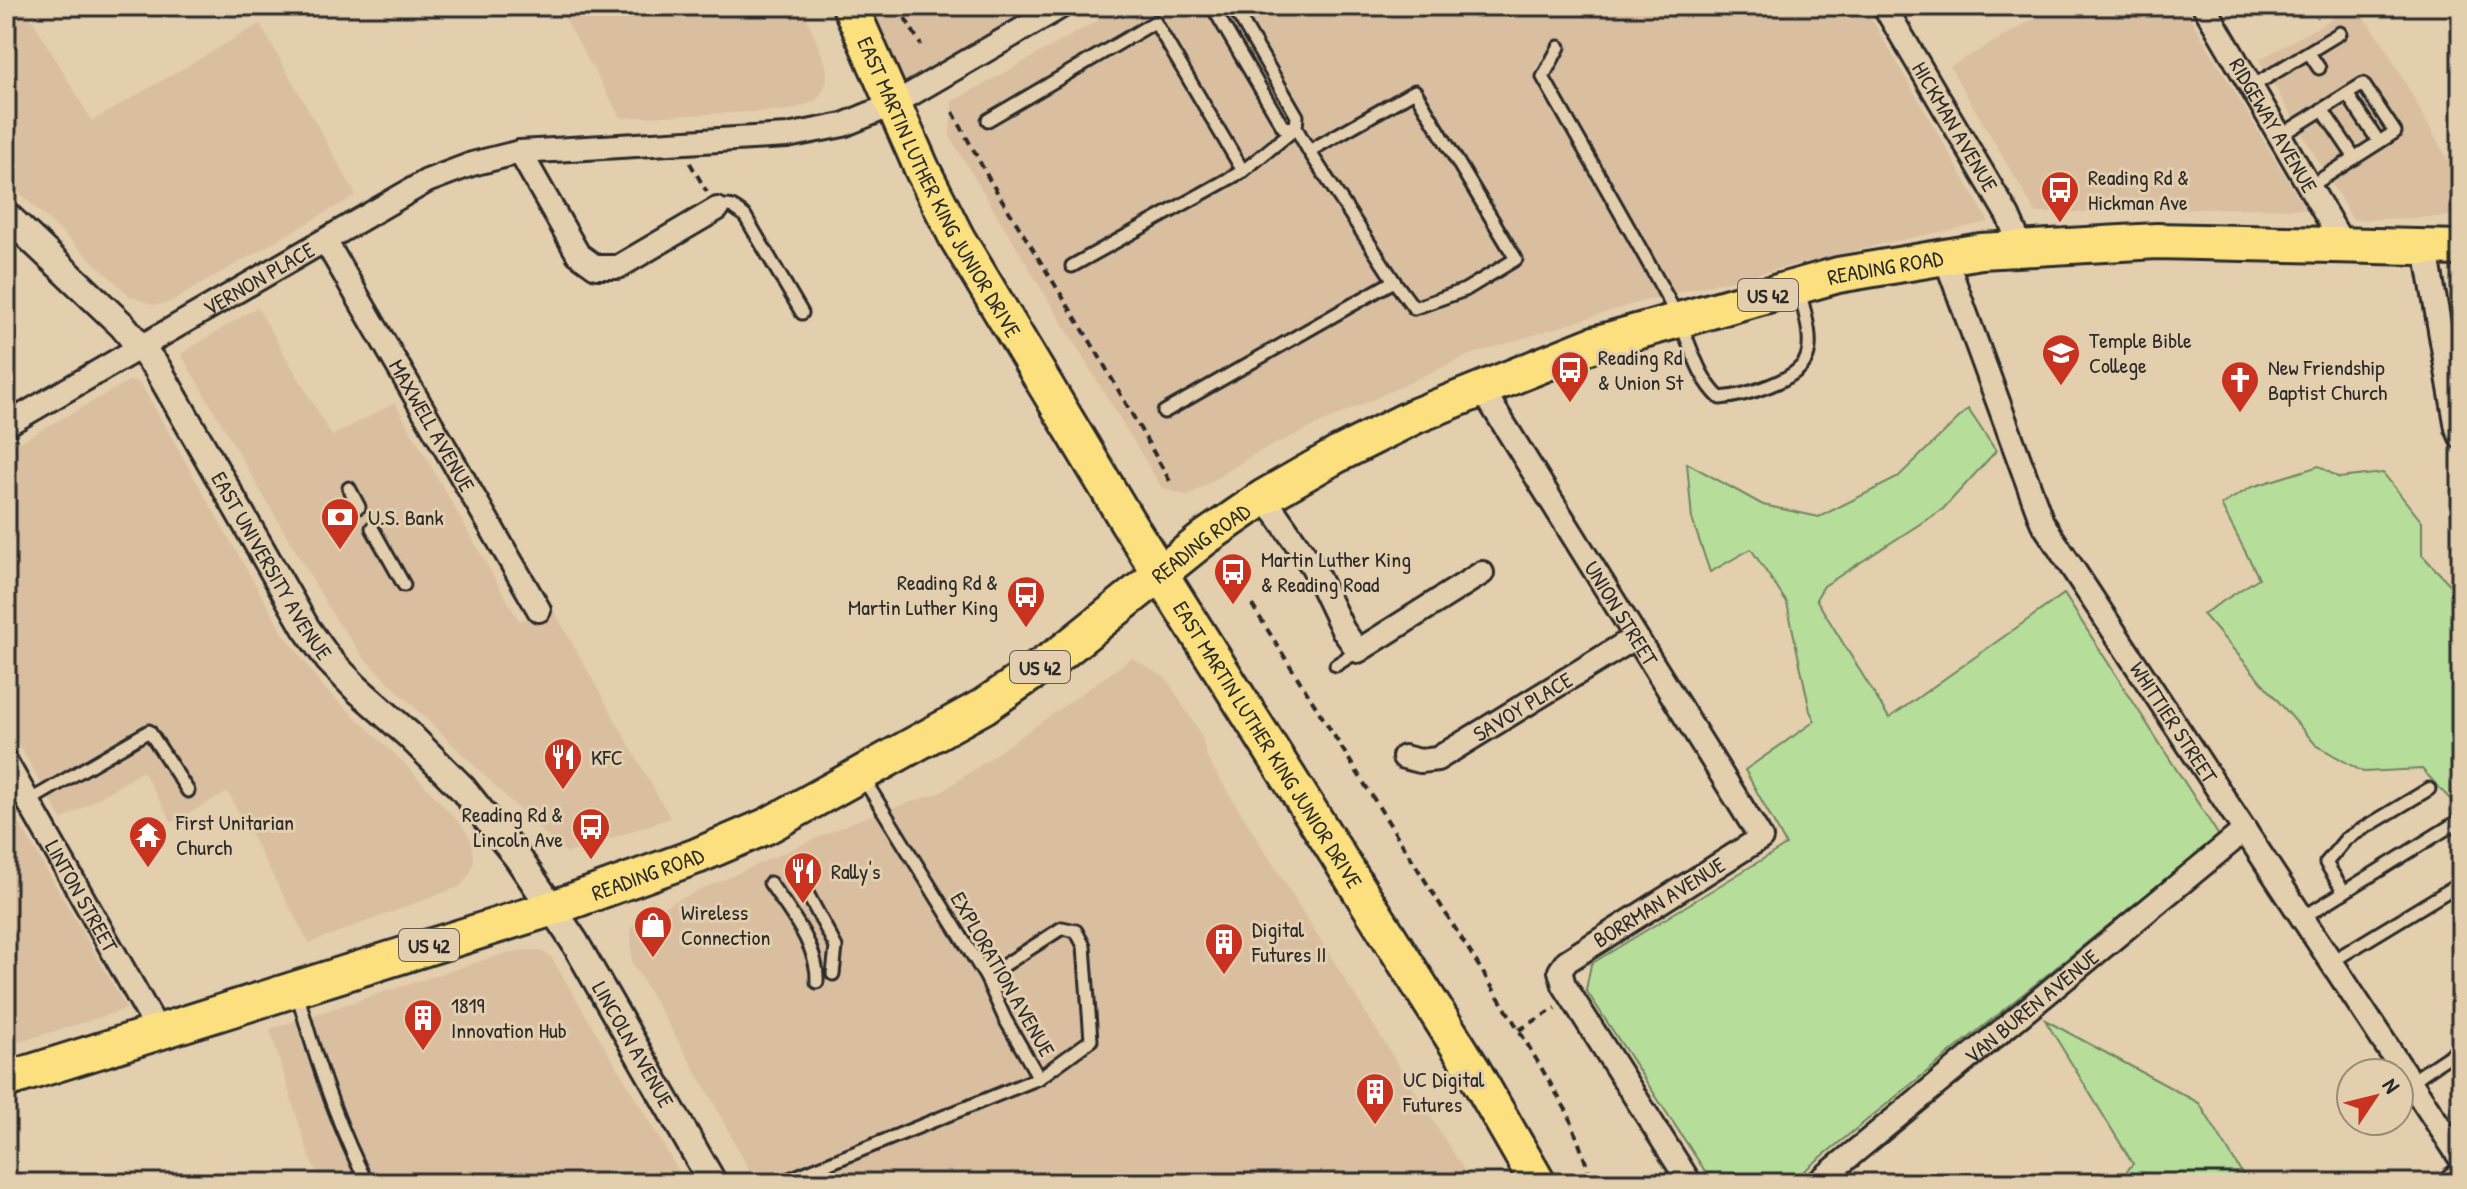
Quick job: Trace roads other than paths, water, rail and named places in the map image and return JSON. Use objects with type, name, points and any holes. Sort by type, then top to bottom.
[{"type":"main road","name":"EAST MARTIN LUTHER KING JUNIOR DRIVE","points":[[850,6],[922,169],[957,238],[1127,521],[1473,1070],[1538,1183]]},
{"type":"main road","name":"READING ROAD","points":[[6,1080],[553,908],[697,856],[755,831],[862,776],[984,706],[1061,653],[1206,537],[1264,497],[1381,432],[1594,344],[1838,275],[1945,257],[2157,241],[2461,248]]},
{"type":"street","name":"VERNON PLACE","points":[[6,425],[427,181],[472,164],[520,152],[797,134],[843,125],[894,104],[1062,6]]},
{"type":"street","name":"HICKMAN AVENUE","points":[[1884,6],[2008,216],[2022,249]]},
{"type":"street","name":"RIDGEWAY AVENUE","points":[[2204,6],[2343,244]]},
{"type":"street","points":[[520,152],[578,254],[596,267],[618,267],[712,200]]},
{"type":"street","name":"EAST UNIVERSITY AVENUE","points":[[6,215],[141,346],[157,368],[306,628],[329,660],[472,799],[553,908]]},
{"type":"street","name":"MAXWELL AVENUE","points":[[326,242],[539,610]]},
{"type":"street","points":[[2426,249],[2461,437]]},
{"type":"street","name":"WHITTIER STREET","points":[[1945,257],[2042,522],[2394,1057]]},
{"type":"street","name":"UNION STREET","points":[[1482,389],[1761,838]]},
{"type":"street","points":[[1264,497],[1313,567],[1343,630],[1358,651],[1482,573]]},
{"type":"street","name":"SAVOY PLACE","points":[[1404,757],[1420,761],[1437,759],[1636,637]]},
{"type":"street","name":"LINTON STREET","points":[[6,762],[158,1031]]},
{"type":"street","name":"VAN BUREN AVENUE","points":[[1817,1183],[2245,830]]},
{"type":"street","name":"BORRMAN AVENUE","points":[[1690,1183],[1564,985],[1560,971],[1567,961],[1761,838]]},
{"type":"street","name":"LINCOLN AVENUE","points":[[553,908],[713,1183]]},
{"type":"street","name":"WHITTIER STREET","points":[[2415,1090],[2461,1159]]},
{"type":"street","points":[[2448,1183],[2461,1173]]},
{"type":"lane","points":[[1212,6],[1283,127],[1296,128]]},
{"type":"lane","points":[[1233,6],[1297,116],[1296,128],[1309,151],[1414,308],[1465,290],[1516,259],[1415,91],[1309,151]]},
{"type":"lane","points":[[988,120],[1155,22],[1243,171]]},
{"type":"lane","points":[[2251,87],[2340,33]]},
{"type":"lane","points":[[1559,47],[1543,77],[1679,320],[1708,387],[1720,398],[1772,385],[1801,368],[1808,355],[1808,336],[1798,286]]},
{"type":"lane","points":[[2309,53],[2319,68]]},
{"type":"lane","points":[[2280,136],[2339,96],[2363,84],[2395,132],[2309,187]]},
{"type":"lane","points":[[2339,96],[2379,142]]},
{"type":"lane","points":[[2322,109],[2355,158]]},
{"type":"lane","points":[[1072,266],[1243,171],[1296,128]]},
{"type":"lane","points":[[712,200],[734,206],[745,216],[802,313]]},
{"type":"lane","points":[[1164,412],[1394,281]]},
{"type":"lane","points":[[349,488],[359,507]]},
{"type":"lane","points":[[372,528],[404,585]]},
{"type":"lane","points":[[1336,665],[1358,651]]},
{"type":"lane","points":[[29,801],[149,731],[188,791]]},
{"type":"lane","name":"EXPLORATION AVENUE","points":[[780,1183],[1039,1078],[1005,1019],[986,977],[862,776]]},
{"type":"lane","points":[[2344,892],[2326,863],[2346,839],[2429,789]]},
{"type":"lane","points":[[2302,918],[2457,822],[2461,829]]},
{"type":"lane","points":[[798,868],[800,880],[836,947],[833,974]]},
{"type":"lane","points":[[770,883],[814,955],[817,982]]},
{"type":"lane","points":[[2331,962],[2461,883]]},
{"type":"lane","points":[[986,977],[1062,928],[1076,931],[1084,946],[1091,1040],[1039,1078]]},
{"type":"lane","points":[[296,988],[312,1047],[341,1128],[367,1183]]},
{"type":"lane","points":[[2415,1079],[2461,1048]]},
{"type":"place","name":"Reading Rd & Hickman Ave","points":[[2060,224]]},
{"type":"place","name":"Temple Bible College","points":[[2061,387]]},
{"type":"place","name":"Reading Rd & Union St","points":[[1570,404]]},
{"type":"place","name":"New Friendship Baptist Church","points":[[2240,414]]},
{"type":"place","name":"U.S. Bank","points":[[340,551]]},
{"type":"place","name":"Martin Luther King & Reading Road","points":[[1233,606]]},
{"type":"place","name":"Reading Rd & Martin Luther King","points":[[1026,629]]},
{"type":"place","name":"KFC","points":[[563,791]]},
{"type":"place","name":"Reading Rd & Lincoln Ave","points":[[591,861]]},
{"type":"place","name":"First Unitarian Church","points":[[148,869]]},
{"type":"place","name":"Rally's","points":[[803,905]]},
{"type":"place","name":"Wireless Connection","points":[[653,959]]},
{"type":"place","name":"Digital Futures II","points":[[1224,976]]},
{"type":"place","name":"1819 Innovation Hub","points":[[423,1052]]},
{"type":"place","name":"UC Digital Futures","points":[[1375,1126]]}]
